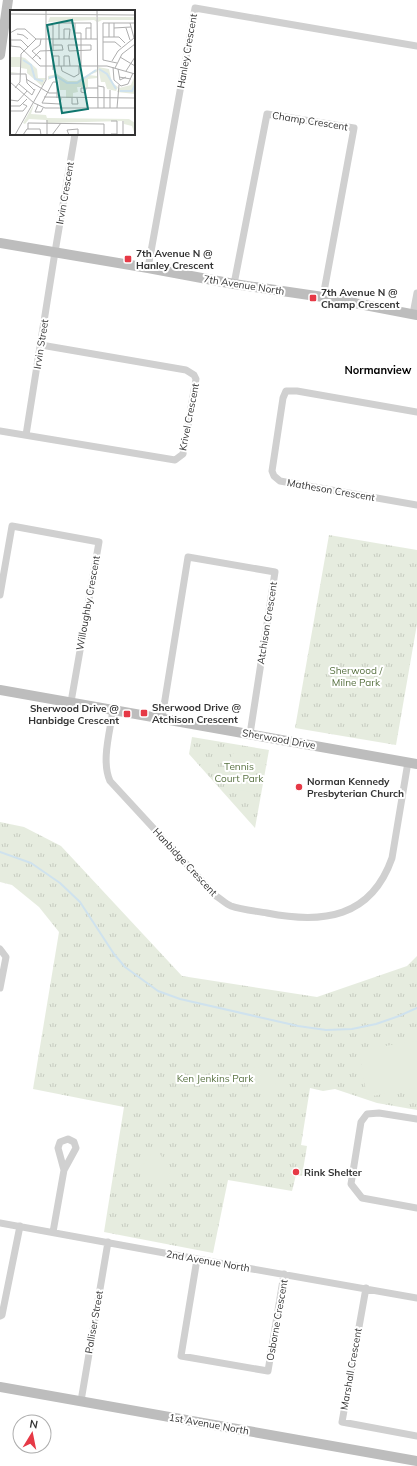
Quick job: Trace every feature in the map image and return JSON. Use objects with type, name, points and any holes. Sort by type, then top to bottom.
[{"type":"street","points":[[0,55],[8,16],[8,0]]},
{"type":"street","name":"Hanley Crescent","points":[[148,268],[195,8],[417,46]]},
{"type":"street","name":"Champ Crescent","points":[[234,284],[267,114],[354,128],[323,297]]},
{"type":"street","name":"Irvin Crescent","points":[[55,252],[75,135]]},
{"type":"street","name":"7th Avenue North","points":[[0,243],[234,284],[323,297],[415,315]]},
{"type":"street","name":"Irvin Street","points":[[26,435],[55,252]]},
{"type":"street","points":[[415,315],[417,293]]},
{"type":"street","name":"Krivel Crescent","points":[[0,431],[176,460],[184,454],[196,380],[194,374],[186,370],[41,345]]},
{"type":"street","name":"Matheson Crescent","points":[[417,412],[296,391],[286,391],[283,398],[272,471],[274,476],[280,481],[417,504]]},
{"type":"street","name":"Willoughby Crescent","points":[[0,595],[12,526],[99,542],[72,702]]},
{"type":"street","name":"Atchison Crescent","points":[[162,718],[188,557],[275,572],[250,734]]},
{"type":"street","name":"Sherwood Drive","points":[[0,690],[412,763]]},
{"type":"street","name":"Hanbidge Crescent","points":[[113,710],[106,764],[110,781],[216,896],[231,906],[286,916],[309,918],[338,914],[358,905],[379,885],[388,871],[392,858],[412,763]]},
{"type":"street","points":[[0,949],[6,957],[0,988]]},
{"type":"street","points":[[417,1119],[378,1113],[367,1114],[361,1122],[351,1184],[362,1198],[417,1208]]},
{"type":"street","points":[[53,1232],[64,1170]]},
{"type":"street","name":"2nd Avenue North","points":[[0,1223],[417,1298]]},
{"type":"street","points":[[0,1316],[2,1315],[11,1276],[20,1226]]},
{"type":"street","name":"Palliser Street","points":[[81,1402],[108,1242]]},
{"type":"street","name":"Osborne Crescent","points":[[197,1259],[181,1356],[223,1364],[268,1371],[284,1274]]},
{"type":"street","name":"Marshall Crescent","points":[[366,1288],[342,1422],[417,1436]]},
{"type":"street","name":"1st Avenue North","points":[[0,1387],[417,1461]]},
{"type":"green space","name":"Sherwood / Milne Park","points":[[329,535],[417,550],[417,624],[396,745],[295,728]]},
{"type":"green space","name":"Tennis Court Park","points":[[192,737],[269,750],[255,828],[189,754]]},
{"type":"green space","points":[[232,753],[258,757],[252,792],[226,788]]},
{"type":"green space","name":"Ken Jenkins Park","points":[[0,822],[24,827],[61,846],[182,976],[317,997],[407,966],[417,956],[417,1110],[377,1103],[335,1089],[323,1091],[310,1088],[301,1145],[307,1146],[302,1176],[296,1175],[292,1191],[228,1180],[213,1253],[104,1232],[124,1107],[33,1089],[59,932],[39,907],[12,885],[0,882]]},
{"type":"green space","points":[[417,1041],[417,1088],[367,1097],[359,1050]]},
{"type":"green space","points":[[252,1067],[275,1068],[278,1073],[273,1095],[264,1098],[247,1076]]},
{"type":"green space","points":[[152,1153],[160,1154],[171,1171],[167,1177],[142,1177],[138,1171]]},
{"type":"waterway","points":[[0,852],[31,863],[60,883],[80,902],[114,954],[125,967],[158,991],[180,999],[298,1026],[326,1030],[352,1029],[376,1024],[417,1008]]},
{"type":"place","name":"7th Avenue N @ Hanley Crescent","points":[[128,259]]},
{"type":"place","name":"7th Avenue N @ Champ Crescent","points":[[313,298]]},
{"type":"place","name":"Sherwood Drive @ Atchison Crescent","points":[[144,713]]},
{"type":"place","name":"Sherwood Drive @ Hanbidge Crescent","points":[[127,714]]},
{"type":"place","name":"Norman Kennedy Presbyterian Church","points":[[299,787]]},
{"type":"place","name":"Rink Shelter","points":[[296,1172]]},
{"type":"district","name":"Normanview","points":[[378,370]]}]
